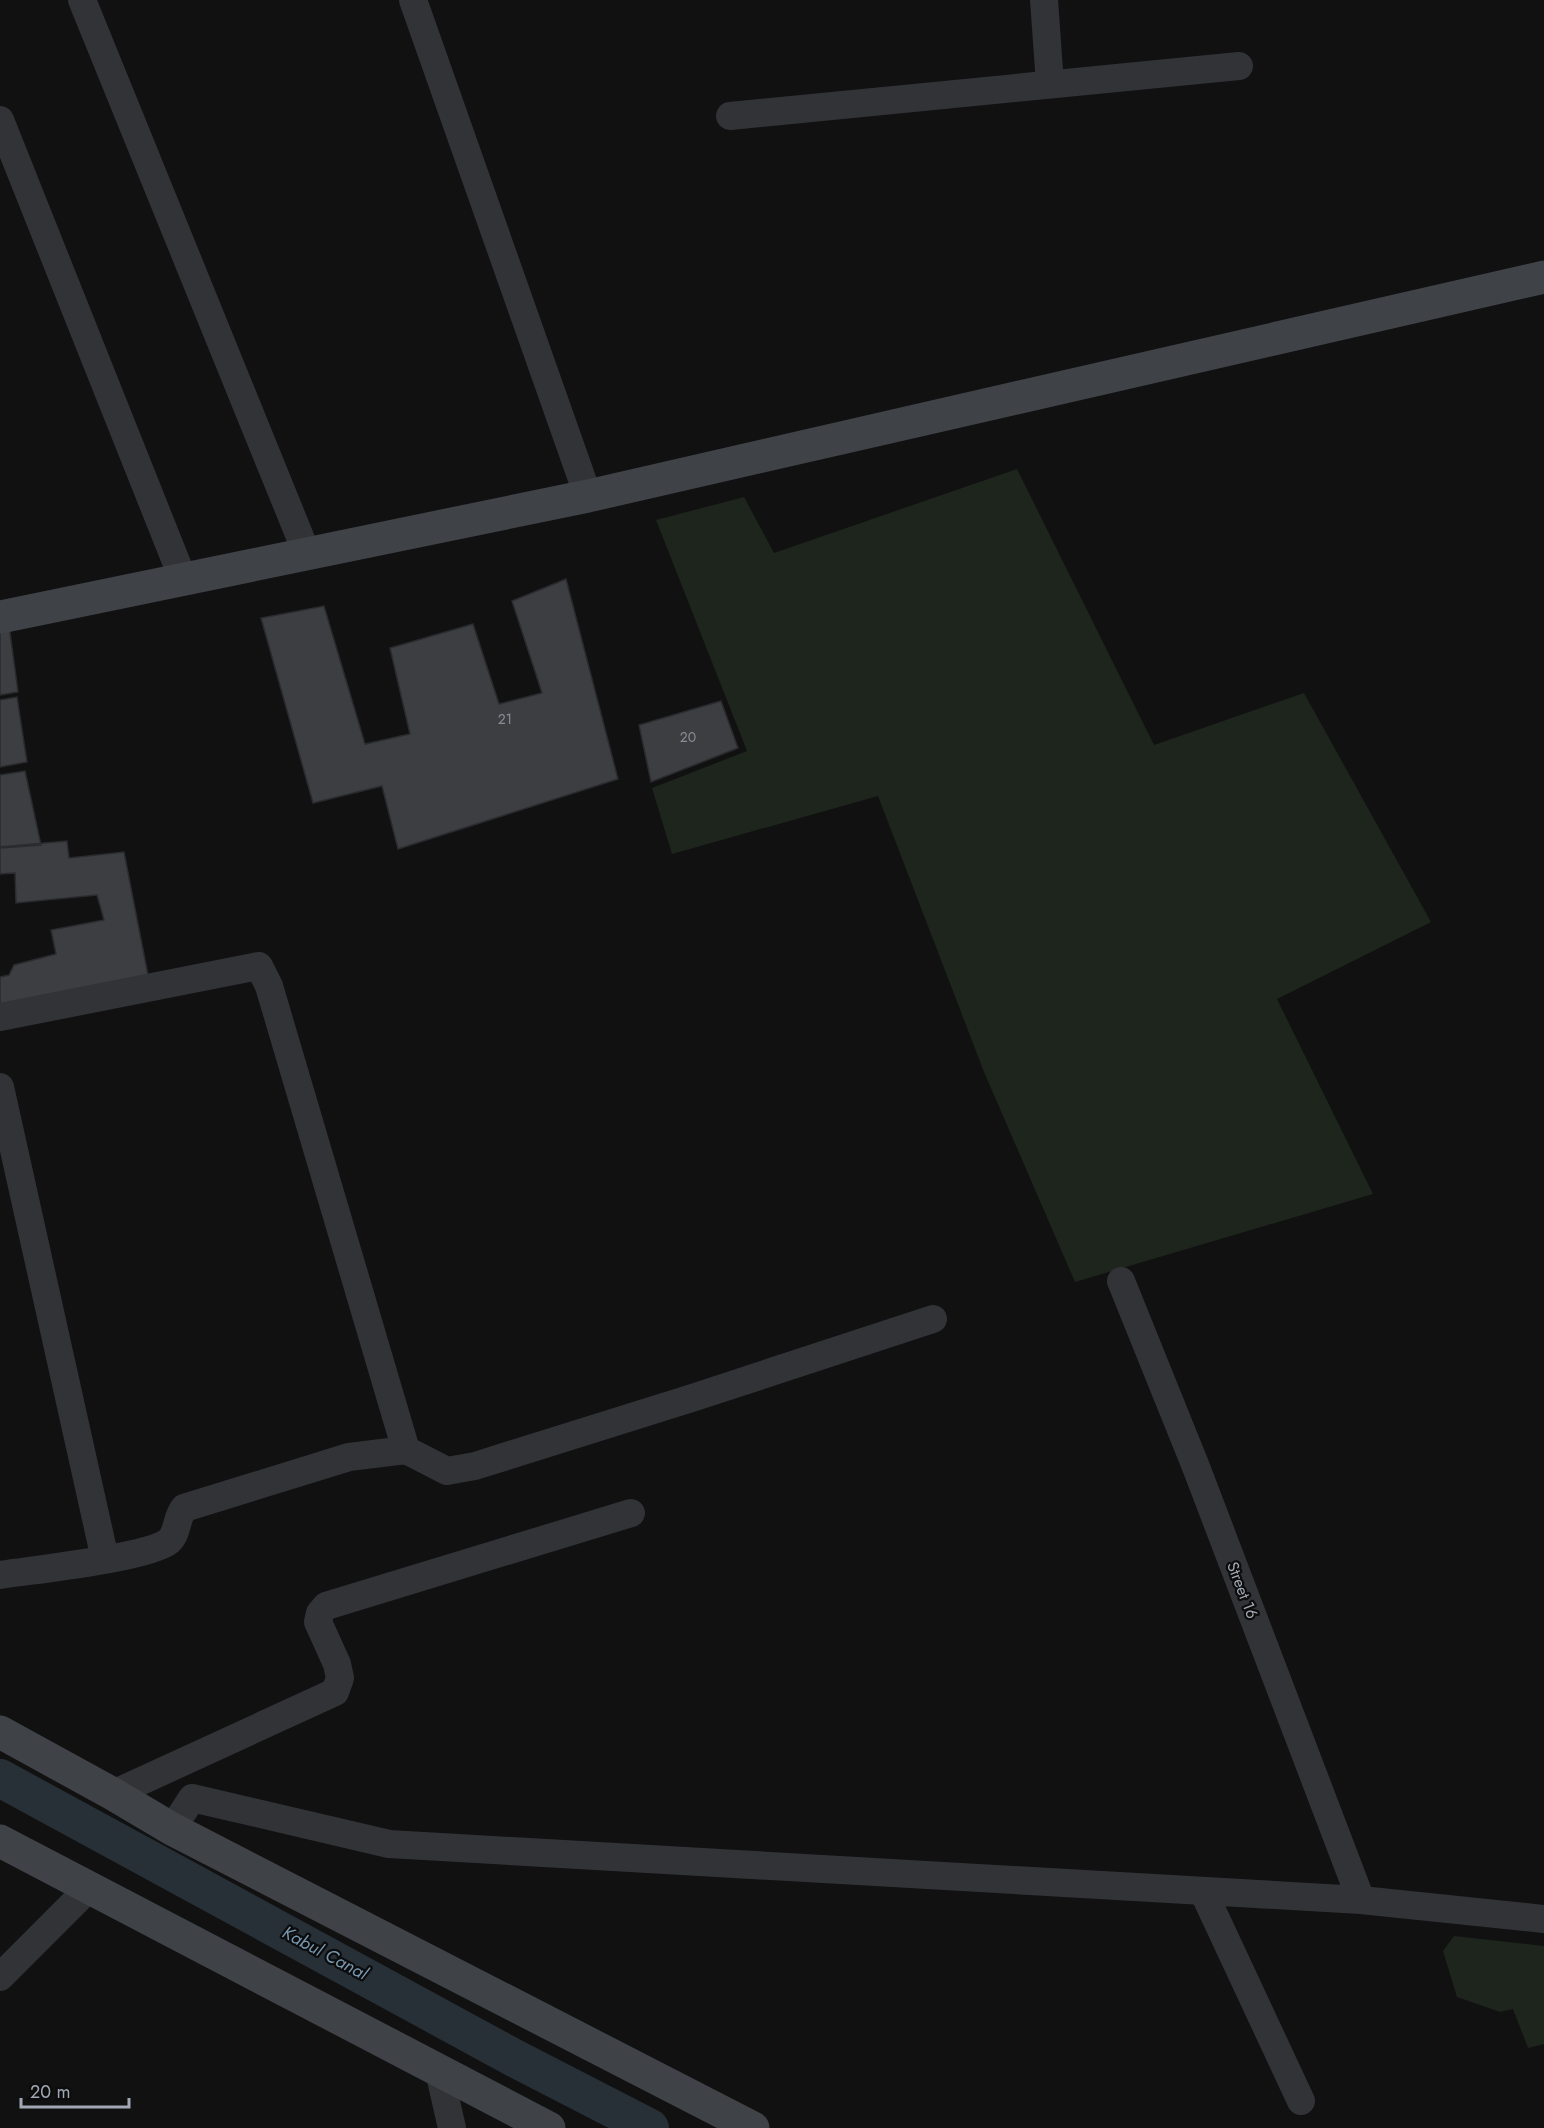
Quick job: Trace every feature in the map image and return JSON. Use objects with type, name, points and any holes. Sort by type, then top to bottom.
[{"type":"main road","points":[[0,617],[588,496],[1544,277]]},
{"type":"main road","points":[[0,1732],[172,1829],[753,2128]]},
{"type":"main road","points":[[0,1841],[549,2128]]},
{"type":"street","points":[[82,0],[307,554]]},
{"type":"street","points":[[412,0],[588,496]]},
{"type":"street","points":[[1044,0],[1050,84]]},
{"type":"street","points":[[730,116],[1239,66]]},
{"type":"street","points":[[0,120],[183,579]]},
{"type":"street","points":[[0,1017],[259,966],[269,986],[406,1450]]},
{"type":"street","points":[[0,1087],[105,1559]]},
{"type":"street","name":"Street 16","points":[[1121,1281],[1200,1478],[1361,1900]]},
{"type":"street","points":[[0,1575],[105,1559],[163,1545],[174,1533],[178,1515],[184,1508],[349,1457],[406,1450],[447,1471],[475,1466],[933,1319]]},
{"type":"street","points":[[113,1794],[335,1692],[340,1678],[337,1664],[318,1622],[320,1613],[326,1606],[631,1513]]},
{"type":"street","points":[[172,1829],[192,1798],[388,1844],[1361,1900],[1544,1919]]},
{"type":"street","points":[[0,1977],[90,1887]]},
{"type":"street","points":[[1203,1891],[1301,2101]]},
{"type":"street","points":[[439,2071],[452,2128]]},
{"type":"shaded area","points":[[1017,469],[1154,745],[1304,693],[1431,922],[1277,999],[1373,1194],[1075,1282],[984,1072],[878,796],[672,854],[652,788],[747,751],[656,520],[744,497],[774,553]]},
{"type":"shaded area","points":[[1454,1936],[1544,1946],[1544,2044],[1528,2048],[1513,2009],[1500,2012],[1457,1997],[1443,1951]]},
{"type":"building","points":[[566,579],[618,779],[398,849],[382,786],[313,803],[261,618],[324,606],[365,744],[410,734],[390,648],[473,624],[499,704],[542,693],[512,601]]},
{"type":"building","points":[[9,625],[18,692],[0,695],[0,627]]},
{"type":"building","points":[[17,697],[27,762],[0,767],[0,700]]},
{"type":"building","points":[[721,701],[738,748],[651,782],[639,725]]},
{"type":"building","points":[[25,771],[41,845],[0,848],[0,775]]},
{"type":"building","points":[[67,841],[69,858],[124,852],[148,975],[0,1014],[0,977],[9,975],[14,965],[56,954],[51,930],[104,920],[97,895],[16,903],[15,873],[0,874],[0,847]]},
{"type":"waterway","name":"Kabul Canal","points":[[0,1778],[516,2059],[650,2128]]}]
